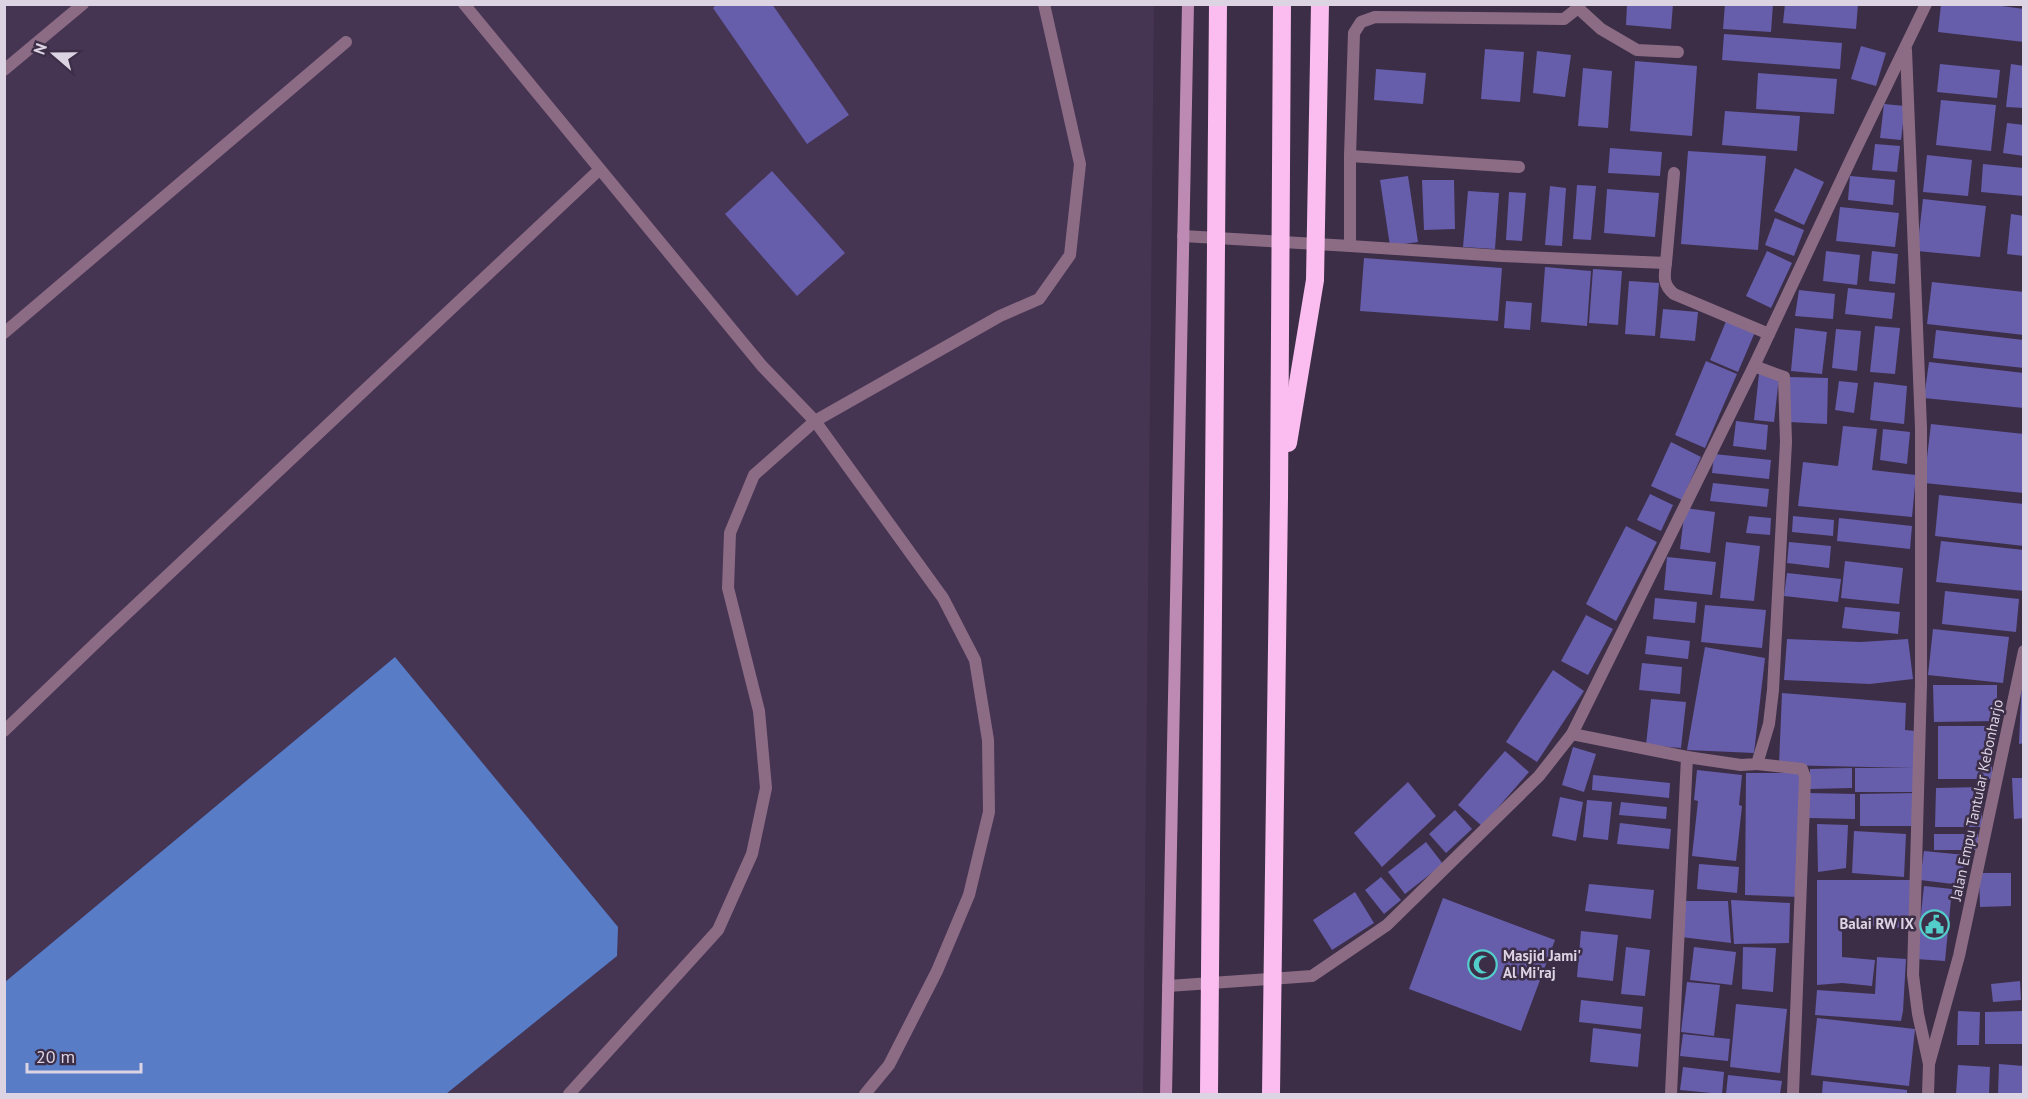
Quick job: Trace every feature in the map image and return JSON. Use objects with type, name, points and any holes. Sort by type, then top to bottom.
[{"type":"highway","points":[[1209,1095],[1218,4]]},
{"type":"highway","points":[[1271,1095],[1279,498],[1282,4]]},
{"type":"highway","points":[[1279,498],[1316,280],[1320,4]]},
{"type":"street","points":[[4,70],[83,4]]},
{"type":"street","points":[[464,4],[762,366],[815,421],[943,598],[975,660],[988,740],[989,812],[969,895],[937,971],[889,1065],[865,1095]]},
{"type":"street","points":[[569,1095],[718,930],[752,854],[766,788],[759,711],[728,588],[730,533],[754,475],[815,421],[1000,316],[1039,299],[1070,255],[1080,164],[1044,4]]},
{"type":"street","points":[[1166,1095],[1188,4]]},
{"type":"street","points":[[1168,986],[1312,976],[1387,925],[1539,776],[1572,734],[1754,366],[1926,4]]},
{"type":"street","points":[[1350,246],[1354,33],[1361,22],[1375,17],[1551,20],[1564,19],[1579,6],[1601,29],[1637,50],[1678,52]]},
{"type":"street","points":[[4,333],[346,42]]},
{"type":"street","points":[[1906,49],[1921,428],[1921,695],[1913,975],[1918,1014],[1929,1064]]},
{"type":"street","points":[[1350,156],[1519,167]]},
{"type":"street","points":[[4,731],[599,170]]},
{"type":"street","points":[[1674,173],[1664,281],[1667,288],[1674,294],[1769,334]]},
{"type":"street","points":[[1183,236],[1502,256],[1666,263]]},
{"type":"street","points":[[1754,366],[1784,377],[1786,442],[1773,690],[1769,724],[1757,764]]},
{"type":"street","name":"Jalan Empu Tantular Kebonharjo","points":[[1928,1095],[1929,1064],[1959,956],[2024,651]]},
{"type":"street","points":[[1572,734],[1688,757],[1741,765],[1757,764],[1802,770],[1805,777],[1793,1095]]},
{"type":"street","points":[[1671,1095],[1688,757]]},
{"type":"shaded area","points":[[4,5],[1154,5],[1143,1094],[446,1094],[617,956],[395,657],[5,982]]},
{"type":"water","points":[[395,657],[618,927],[617,956],[446,1094],[5,1094],[5,982]]},
{"type":"building","points":[[717,4],[772,4],[849,115],[807,144],[713,8]]},
{"type":"building","points":[[1627,4],[1673,4],[1671,29],[1626,25]]},
{"type":"building","points":[[1725,4],[1773,4],[1771,32],[1723,29]]},
{"type":"building","points":[[1785,4],[1858,4],[1856,29],[1783,23]]},
{"type":"building","points":[[1941,4],[1987,4],[2024,9],[2024,42],[1938,32]]},
{"type":"building","points":[[1724,34],[1842,43],[1840,69],[1722,60]]},
{"type":"building","points":[[1861,46],[1886,53],[1876,86],[1851,79]]},
{"type":"building","points":[[1485,49],[1524,52],[1520,102],[1481,99]]},
{"type":"building","points":[[1537,51],[1571,55],[1565,97],[1533,93]]},
{"type":"building","points":[[1635,61],[1697,66],[1692,136],[1630,131]]},
{"type":"building","points":[[1940,64],[2000,70],[1997,98],[1937,92]]},
{"type":"building","points":[[2011,64],[2024,66],[2024,108],[2006,107]]},
{"type":"building","points":[[1583,68],[1612,71],[1608,128],[1578,126]]},
{"type":"building","points":[[1376,69],[1426,73],[1423,104],[1374,100]]},
{"type":"building","points":[[1758,73],[1837,79],[1834,114],[1756,109]]},
{"type":"building","points":[[1941,100],[1996,105],[1991,151],[1936,145]]},
{"type":"building","points":[[1884,104],[1905,106],[1901,140],[1880,138]]},
{"type":"building","points":[[1725,111],[1800,116],[1797,151],[1722,145]]},
{"type":"building","points":[[2007,123],[2024,125],[2024,156],[2003,153]]},
{"type":"building","points":[[1875,144],[1900,146],[1897,172],[1872,170]]},
{"type":"building","points":[[1610,148],[1662,152],[1660,176],[1608,173]]},
{"type":"building","points":[[1688,151],[1766,156],[1758,250],[1681,244]]},
{"type":"building","points":[[1927,155],[1972,160],[1968,196],[1923,192]]},
{"type":"building","points":[[1983,164],[2024,168],[2024,196],[1981,192]]},
{"type":"building","points":[[1795,168],[1824,182],[1804,225],[1774,211]]},
{"type":"building","points":[[772,171],[845,253],[797,296],[725,214]]},
{"type":"building","points":[[1408,176],[1418,242],[1390,246],[1380,180]]},
{"type":"building","points":[[1850,176],[1895,180],[1893,205],[1848,200]]},
{"type":"building","points":[[1422,180],[1454,180],[1455,229],[1424,230]]},
{"type":"building","points":[[1577,185],[1596,186],[1591,240],[1573,239]]},
{"type":"building","points":[[1550,186],[1566,188],[1562,246],[1545,245]]},
{"type":"building","points":[[1607,189],[1659,193],[1655,237],[1604,233]]},
{"type":"building","points":[[1468,191],[1499,193],[1495,249],[1463,247]]},
{"type":"building","points":[[1509,192],[1526,193],[1522,241],[1506,240]]},
{"type":"building","points":[[1923,199],[1986,206],[1980,257],[1917,251]]},
{"type":"building","points":[[1840,207],[1899,213],[1895,247],[1836,241]]},
{"type":"building","points":[[2011,214],[2024,216],[2024,256],[2007,254]]},
{"type":"building","points":[[1775,218],[1804,230],[1794,256],[1765,245]]},
{"type":"building","points":[[1767,251],[1792,263],[1771,308],[1746,296]]},
{"type":"building","points":[[1826,251],[1860,255],[1857,285],[1823,281]]},
{"type":"building","points":[[1872,251],[1898,254],[1895,284],[1869,281]]},
{"type":"building","points":[[1364,258],[1502,268],[1498,321],[1360,311]]},
{"type":"building","points":[[1545,267],[1591,271],[1587,326],[1541,322]]},
{"type":"building","points":[[1593,269],[1622,271],[1618,325],[1589,323]]},
{"type":"building","points":[[1629,281],[1659,283],[1655,336],[1625,334]]},
{"type":"building","points":[[1932,282],[2024,292],[2024,335],[1927,324]]},
{"type":"building","points":[[1848,288],[1895,293],[1892,319],[1845,314]]},
{"type":"building","points":[[1799,290],[1835,294],[1833,319],[1795,316]]},
{"type":"building","points":[[1506,301],[1532,303],[1530,330],[1504,328]]},
{"type":"building","points":[[1663,309],[1698,312],[1695,341],[1660,338]]},
{"type":"building","points":[[1727,319],[1755,332],[1738,372],[1710,360]]},
{"type":"building","points":[[1875,326],[1900,328],[1895,374],[1870,372]]},
{"type":"building","points":[[1795,328],[1827,332],[1822,374],[1791,371]]},
{"type":"building","points":[[1836,329],[1861,331],[1857,371],[1832,368]]},
{"type":"building","points":[[1936,330],[2024,340],[2024,368],[1933,358]]},
{"type":"building","points":[[1706,361],[1737,374],[1705,448],[1675,435]]},
{"type":"building","points":[[1929,362],[2024,373],[2024,408],[1924,398]]},
{"type":"building","points":[[1759,374],[1779,377],[1774,422],[1754,420]]},
{"type":"building","points":[[1789,377],[1828,378],[1827,424],[1789,422]]},
{"type":"building","points":[[1839,381],[1858,383],[1854,413],[1835,410]]},
{"type":"building","points":[[1874,382],[1907,386],[1904,424],[1870,420]]},
{"type":"building","points":[[1736,421],[1768,425],[1766,450],[1733,446]]},
{"type":"building","points":[[1931,424],[2024,434],[2024,493],[1924,483]]},
{"type":"building","points":[[1843,426],[1877,429],[1872,470],[1916,475],[1912,517],[1798,506],[1803,462],[1838,466]]},
{"type":"building","points":[[1883,429],[1910,432],[1907,464],[1880,460]]},
{"type":"building","points":[[1671,442],[1701,457],[1682,500],[1651,486]]},
{"type":"building","points":[[1714,454],[1771,460],[1769,479],[1712,473]]},
{"type":"building","points":[[1713,483],[1769,489],[1767,507],[1710,501]]},
{"type":"building","points":[[1650,494],[1673,505],[1661,531],[1637,520]]},
{"type":"building","points":[[1939,495],[2024,504],[2024,546],[1935,536]]},
{"type":"building","points":[[1685,508],[1715,512],[1710,553],[1680,549]]},
{"type":"building","points":[[1749,516],[1771,518],[1770,535],[1746,533]]},
{"type":"building","points":[[1793,516],[1834,520],[1833,536],[1792,532]]},
{"type":"building","points":[[1839,518],[1912,526],[1910,549],[1837,541]]},
{"type":"building","points":[[1626,526],[1657,542],[1616,621],[1586,604]]},
{"type":"building","points":[[1941,541],[2024,550],[2024,591],[1936,582]]},
{"type":"building","points":[[1726,542],[1760,546],[1754,601],[1720,598]]},
{"type":"building","points":[[1789,542],[1831,546],[1829,568],[1787,563]]},
{"type":"building","points":[[1667,557],[1716,562],[1712,595],[1664,590]]},
{"type":"building","points":[[1845,561],[1903,568],[1899,604],[1841,598]]},
{"type":"building","points":[[1787,573],[1841,579],[1838,602],[1784,596]]},
{"type":"building","points":[[1945,591],[2019,599],[2016,632],[1942,624]]},
{"type":"building","points":[[1655,598],[1697,602],[1695,623],[1653,619]]},
{"type":"building","points":[[1705,605],[1766,610],[1762,648],[1701,642]]},
{"type":"building","points":[[1845,607],[1900,612],[1898,634],[1842,628]]},
{"type":"building","points":[[1586,615],[1613,629],[1588,675],[1561,661]]},
{"type":"building","points":[[1933,629],[2009,637],[2003,683],[1928,675]]},
{"type":"building","points":[[1647,636],[1690,641],[1688,659],[1645,654]]},
{"type":"building","points":[[1787,639],[1861,642],[1908,639],[1913,679],[1870,684],[1784,680]]},
{"type":"building","points":[[1705,647],[1765,658],[1754,753],[1687,750]]},
{"type":"building","points":[[1642,663],[1682,667],[1680,694],[1639,690]]},
{"type":"building","points":[[1553,670],[1584,691],[1537,762],[1506,742]]},
{"type":"building","points":[[2022,676],[2024,676],[2024,743],[2019,744]]},
{"type":"building","points":[[1933,685],[1997,685],[1997,721],[1934,722]]},
{"type":"building","points":[[1782,693],[1906,703],[1905,730],[1915,731],[1914,768],[1779,765]]},
{"type":"building","points":[[1651,699],[1686,702],[1681,748],[1646,745]]},
{"type":"building","points":[[1938,726],[1992,726],[1992,779],[1938,779]]},
{"type":"building","points":[[1573,747],[1596,754],[1584,792],[1562,785]]},
{"type":"building","points":[[1505,751],[1529,772],[1482,826],[1458,805]]},
{"type":"building","points":[[1852,768],[1852,788],[1810,789],[1810,769]]},
{"type":"building","points":[[1855,768],[1916,768],[1916,792],[1855,792]]},
{"type":"building","points":[[1697,770],[1742,775],[1739,805],[1742,806],[1736,861],[1692,856],[1698,801],[1694,800]]},
{"type":"building","points":[[1746,773],[1800,773],[1800,897],[1745,895]]},
{"type":"building","points":[[1593,775],[1670,783],[1669,798],[1592,790]]},
{"type":"building","points":[[2012,778],[2024,778],[2024,818],[2014,819]]},
{"type":"building","points":[[1408,782],[1436,816],[1382,867],[1354,833]]},
{"type":"building","points":[[1982,787],[1982,827],[1935,827],[1936,788]]},
{"type":"building","points":[[1809,793],[1855,794],[1855,819],[1809,818]]},
{"type":"building","points":[[1917,793],[1917,826],[1860,826],[1860,794]]},
{"type":"building","points":[[1560,797],[1583,802],[1576,841],[1552,836]]},
{"type":"building","points":[[1587,800],[1612,802],[1608,840],[1583,837]]},
{"type":"building","points":[[1621,802],[1667,807],[1666,819],[1619,815]]},
{"type":"building","points":[[1455,810],[1472,829],[1446,853],[1429,834]]},
{"type":"building","points":[[1620,823],[1671,829],[1669,849],[1617,844]]},
{"type":"building","points":[[1817,824],[1848,825],[1846,868],[1818,872]]},
{"type":"building","points":[[1854,831],[1906,834],[1904,877],[1852,873]]},
{"type":"building","points":[[1934,834],[1978,834],[1978,850],[1934,850]]},
{"type":"building","points":[[1426,842],[1443,864],[1405,894],[1388,872]]},
{"type":"building","points":[[1924,851],[1965,855],[1961,885],[1920,880]]},
{"type":"building","points":[[1699,864],[1739,867],[1737,893],[1697,889]]},
{"type":"building","points":[[1979,873],[2011,873],[2011,906],[1980,907]]},
{"type":"building","points":[[1381,877],[1401,900],[1384,914],[1365,890]]},
{"type":"building","points":[[1817,880],[1912,880],[1911,928],[1842,925],[1842,957],[1875,960],[1872,986],[1842,983],[1817,985]]},
{"type":"building","points":[[1589,884],[1654,890],[1651,919],[1585,911]]},
{"type":"building","name":"Balai RW IX","points":[[1924,886],[1952,889],[1945,961],[1916,959]]},
{"type":"building","points":[[1355,892],[1374,923],[1332,950],[1313,920]]},
{"type":"building","name":"Masjid Jami' Al Mi'raj","points":[[1443,898],[1555,940],[1521,1031],[1409,989]]},
{"type":"building","points":[[1731,900],[1790,903],[1789,943],[1734,944]]},
{"type":"building","points":[[1684,901],[1728,901],[1731,943],[1681,937]]},
{"type":"building","points":[[1581,931],[1618,935],[1613,981],[1577,977]]},
{"type":"building","points":[[1626,947],[1650,950],[1645,996],[1621,994]]},
{"type":"building","points":[[1694,947],[1736,952],[1732,985],[1690,980]]},
{"type":"building","points":[[1743,947],[1776,948],[1773,992],[1742,989]]},
{"type":"building","points":[[1877,957],[1906,959],[1901,1021],[1815,1015],[1817,990],[1875,994]]},
{"type":"building","points":[[2020,981],[2021,1000],[1993,1002],[1991,984]]},
{"type":"building","points":[[1687,982],[1720,985],[1714,1036],[1681,1032]]},
{"type":"building","points":[[1581,1000],[1643,1007],[1641,1029],[1579,1022]]},
{"type":"building","points":[[1736,1004],[1787,1009],[1780,1073],[1730,1067]]},
{"type":"building","points":[[1958,1011],[1980,1012],[1979,1045],[1957,1045]]},
{"type":"building","points":[[2024,1011],[2024,1044],[1985,1044],[1985,1012]]},
{"type":"building","points":[[1817,1018],[1915,1029],[1909,1086],[1811,1075]]},
{"type":"building","points":[[1593,1028],[1641,1034],[1638,1067],[1590,1062]]},
{"type":"building","points":[[1683,1034],[1730,1039],[1728,1061],[1680,1056]]},
{"type":"building","points":[[1999,1064],[2024,1066],[2024,1094],[1998,1094]]},
{"type":"building","points":[[1958,1065],[1990,1067],[1989,1094],[1956,1094]]},
{"type":"building","points":[[1683,1067],[1724,1072],[1722,1094],[1680,1090]]},
{"type":"building","points":[[1728,1075],[1782,1081],[1780,1094],[1726,1094]]},
{"type":"building","points":[[1823,1081],[1907,1090],[1907,1094],[1822,1094]]},
{"type":"place","name":"Balai RW IX","points":[[1935,924]]},
{"type":"place","name":"Masjid Jami' Al Mi'raj","points":[[1482,965]]}]
